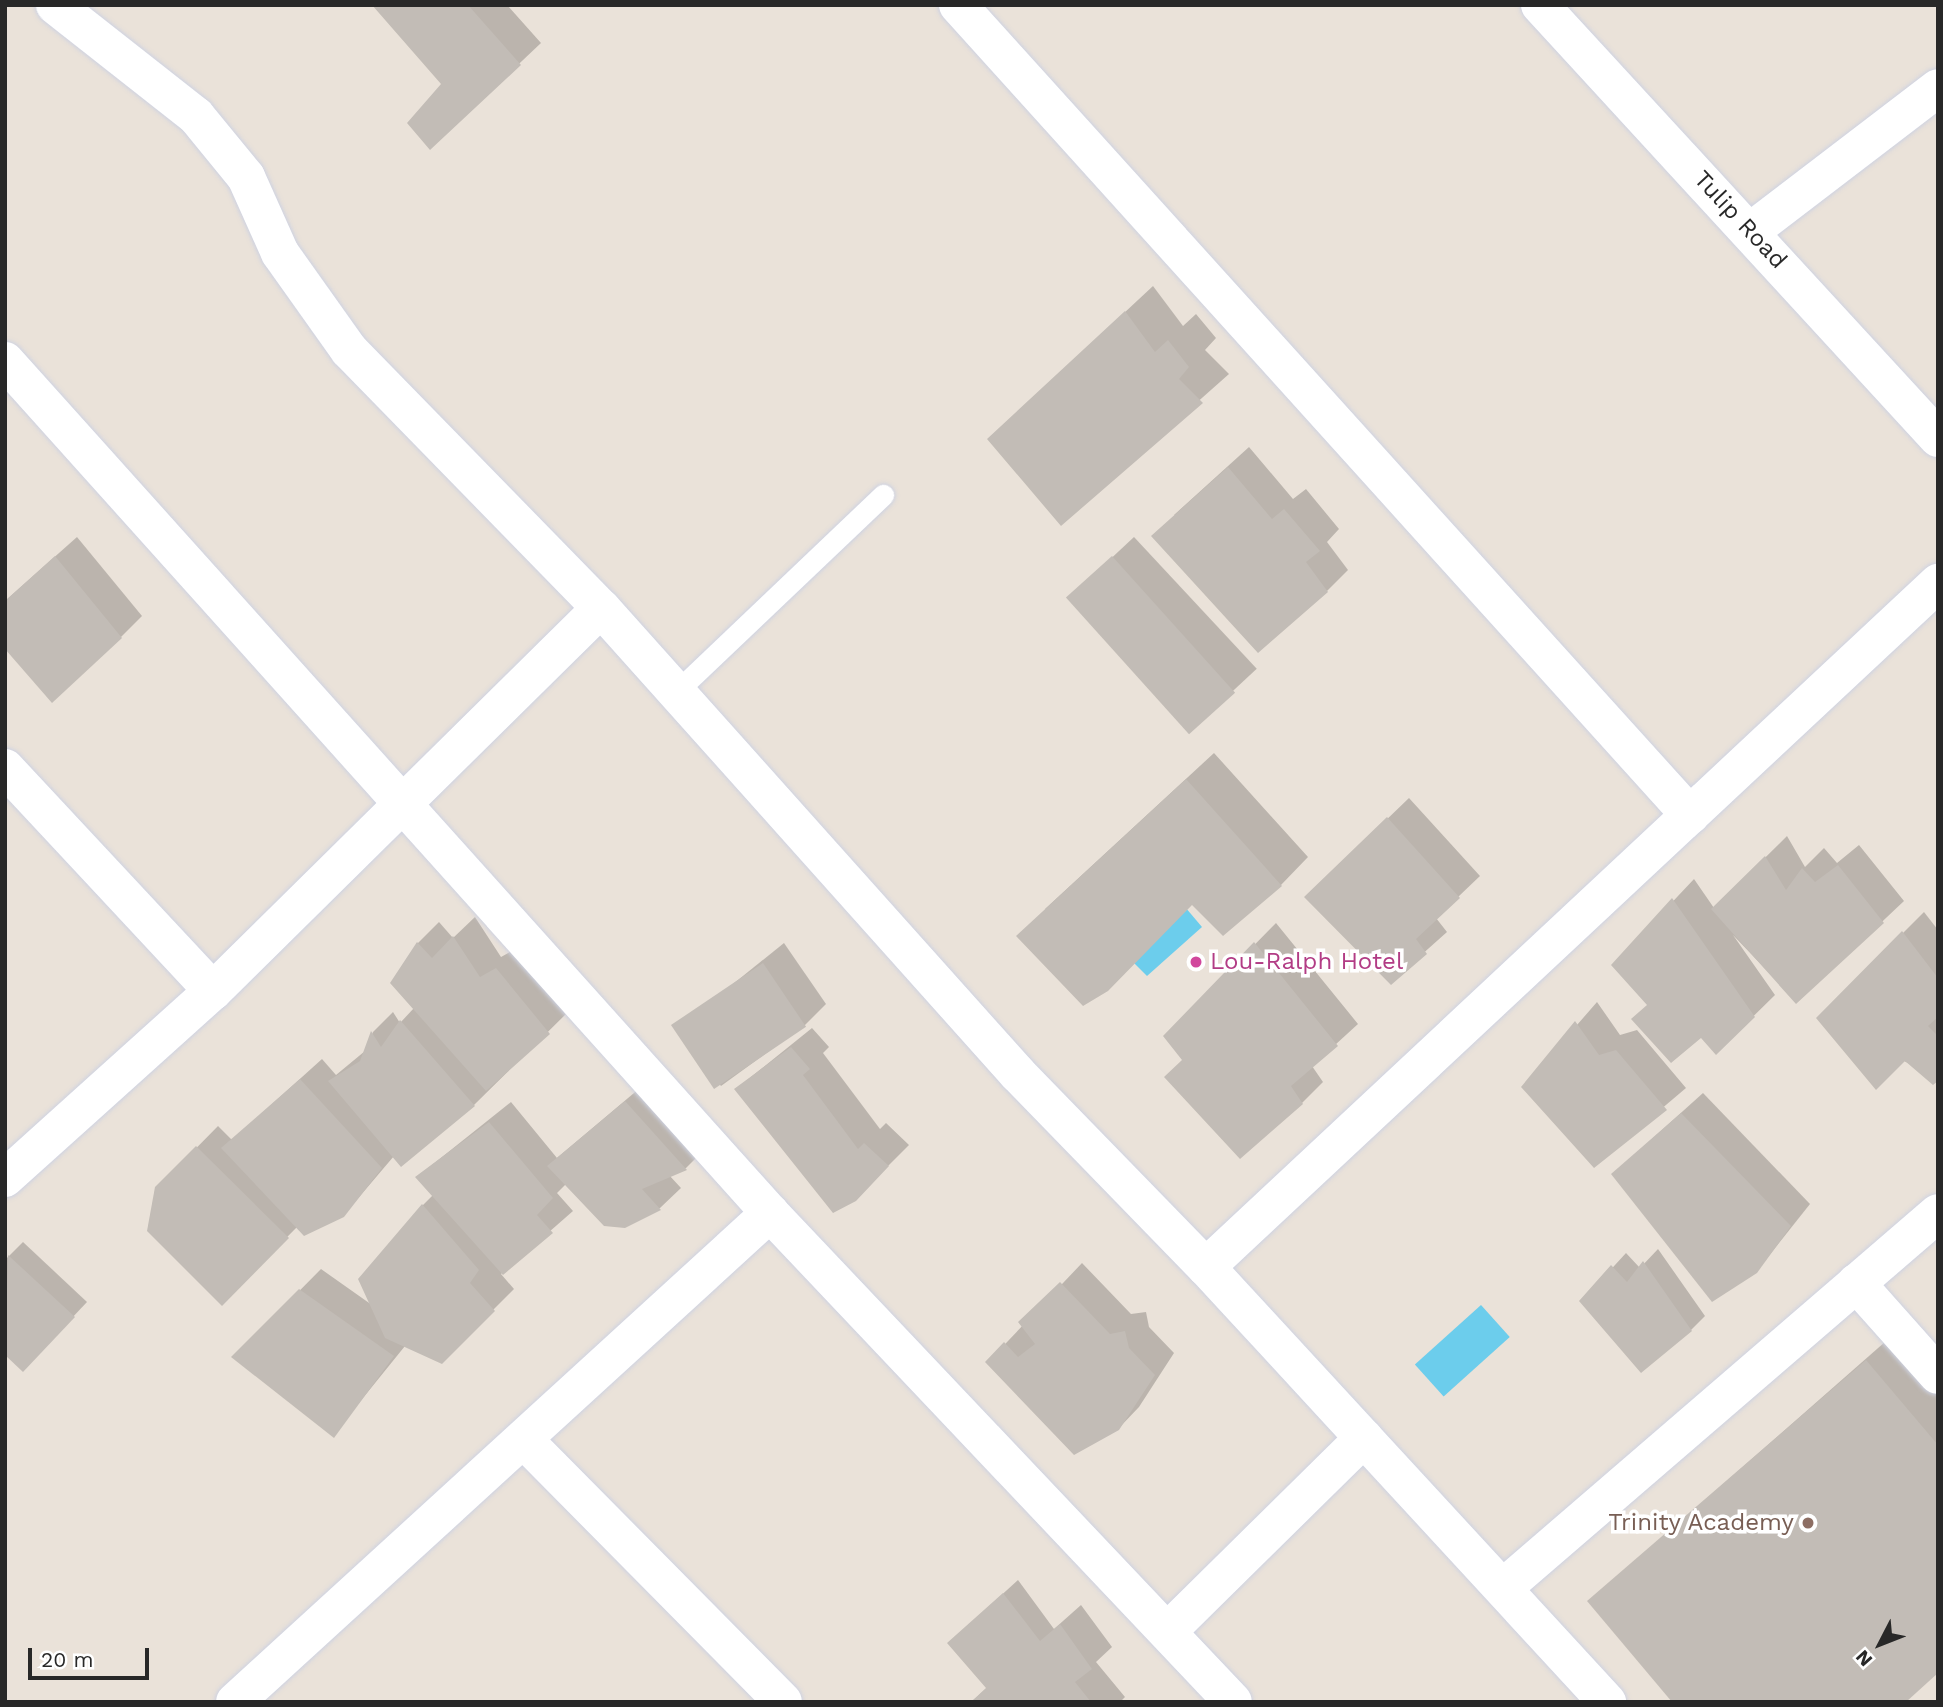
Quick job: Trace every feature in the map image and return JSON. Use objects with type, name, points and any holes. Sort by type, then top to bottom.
[{"type":"street","points":[[55,5],[196,117],[246,177],[280,253],[349,350],[601,608],[1018,1074],[1206,1267],[1607,1702]]},
{"type":"street","points":[[958,5],[1690,815]]},
{"type":"street","name":"Tulip Road","points":[[1540,5],[1751,231],[1938,438]]},
{"type":"street","points":[[1751,231],[1938,88]]},
{"type":"street","points":[[5,360],[402,807],[770,1213],[1233,1702]]},
{"type":"street","points":[[1206,1267],[1938,583]]},
{"type":"street","points":[[5,1178],[213,991],[601,608]]},
{"type":"street","points":[[5,768],[213,991]]},
{"type":"street","points":[[255,1695],[524,1440],[770,1213]]},
{"type":"street","points":[[1503,1588],[1938,1213]]},
{"type":"street","points":[[1856,1283],[1938,1376]]},
{"type":"street","points":[[1168,1631],[1364,1438]]},
{"type":"street","points":[[524,1440],[783,1702]]},
{"type":"lane","points":[[676,692],[883,495]]},
{"type":"water","points":[[1174,894],[1202,927],[1147,976],[1120,949]]},
{"type":"water","points":[[1481,1305],[1510,1337],[1444,1397],[1415,1365]]},
{"type":"building","points":[[372,5],[468,5],[521,65],[430,150],[407,123],[441,84]]},
{"type":"building","points":[[1125,311],[1155,352],[1168,340],[1189,367],[1179,379],[1203,403],[1061,526],[987,439]]},
{"type":"building","points":[[1228,467],[1272,519],[1284,509],[1320,551],[1306,562],[1328,592],[1258,653],[1151,536]]},
{"type":"building","points":[[55,556],[122,638],[52,703],[5,649],[5,601]]},
{"type":"building","points":[[1112,556],[1235,693],[1189,734],[1066,597]]},
{"type":"building","points":[[1186,779],[1282,886],[1223,936],[1192,905],[1108,991],[1083,1006],[1016,936]]},
{"type":"building","points":[[1387,817],[1460,898],[1416,939],[1427,954],[1391,985],[1304,897]]},
{"type":"building","points":[[1765,856],[1786,890],[1802,868],[1815,882],[1838,865],[1884,923],[1796,1004],[1711,909]]},
{"type":"building","points":[[1672,898],[1755,1017],[1716,1055],[1701,1038],[1671,1063],[1631,1019],[1647,1005],[1611,965]]},
{"type":"building","points":[[1902,931],[1938,978],[1938,1017],[1928,1026],[1938,1036],[1938,1081],[1933,1085],[1905,1061],[1876,1090],[1816,1018]]},
{"type":"building","points":[[453,936],[480,977],[496,968],[550,1034],[486,1091],[390,983],[417,942],[432,958]]},
{"type":"building","points":[[1254,942],[1338,1046],[1291,1086],[1303,1104],[1240,1159],[1164,1077],[1182,1060],[1163,1036]]},
{"type":"building","points":[[763,963],[806,1027],[714,1089],[671,1025]]},
{"type":"building","points":[[400,1020],[475,1106],[401,1167],[328,1081],[360,1061],[371,1031],[381,1047]]},
{"type":"building","points":[[1575,1021],[1599,1055],[1616,1050],[1667,1110],[1594,1168],[1521,1087]]},
{"type":"building","points":[[791,1047],[810,1069],[803,1075],[858,1149],[864,1143],[889,1166],[856,1201],[833,1213],[734,1089]]},
{"type":"building","points":[[300,1079],[382,1168],[344,1217],[304,1236],[221,1148]]},
{"type":"building","points":[[625,1101],[687,1170],[642,1189],[661,1210],[625,1228],[604,1226],[547,1166]]},
{"type":"building","points":[[1681,1113],[1791,1226],[1757,1273],[1712,1302],[1611,1174]]},
{"type":"building","points":[[489,1122],[553,1198],[537,1215],[553,1233],[503,1275],[415,1177]]},
{"type":"building","points":[[196,1146],[289,1238],[222,1306],[147,1231],[155,1187]]},
{"type":"building","points":[[422,1204],[479,1270],[470,1283],[495,1311],[442,1364],[385,1338],[358,1279]]},
{"type":"building","points":[[8,1255],[75,1317],[23,1372],[5,1355]]},
{"type":"building","points":[[1643,1261],[1692,1331],[1641,1373],[1579,1301],[1611,1265],[1627,1282]]},
{"type":"building","points":[[1060,1282],[1110,1334],[1125,1331],[1129,1348],[1155,1375],[1119,1430],[1074,1455],[985,1362],[1004,1342],[1018,1357],[1035,1344],[1018,1322]]},
{"type":"building","points":[[299,1289],[394,1356],[334,1438],[231,1357]]},
{"type":"building","name":"Trinity Academy","points":[[1866,1360],[1938,1445],[1938,1673],[1906,1702],[1672,1702],[1587,1601]]},
{"type":"building","points":[[1003,1593],[1040,1641],[1060,1624],[1092,1669],[1075,1682],[1091,1702],[971,1702],[986,1688],[947,1643]]},
{"type":"place","name":"Lou-Ralph Hotel","points":[[1196,962]]},
{"type":"place","name":"Trinity Academy","points":[[1808,1523]]}]
